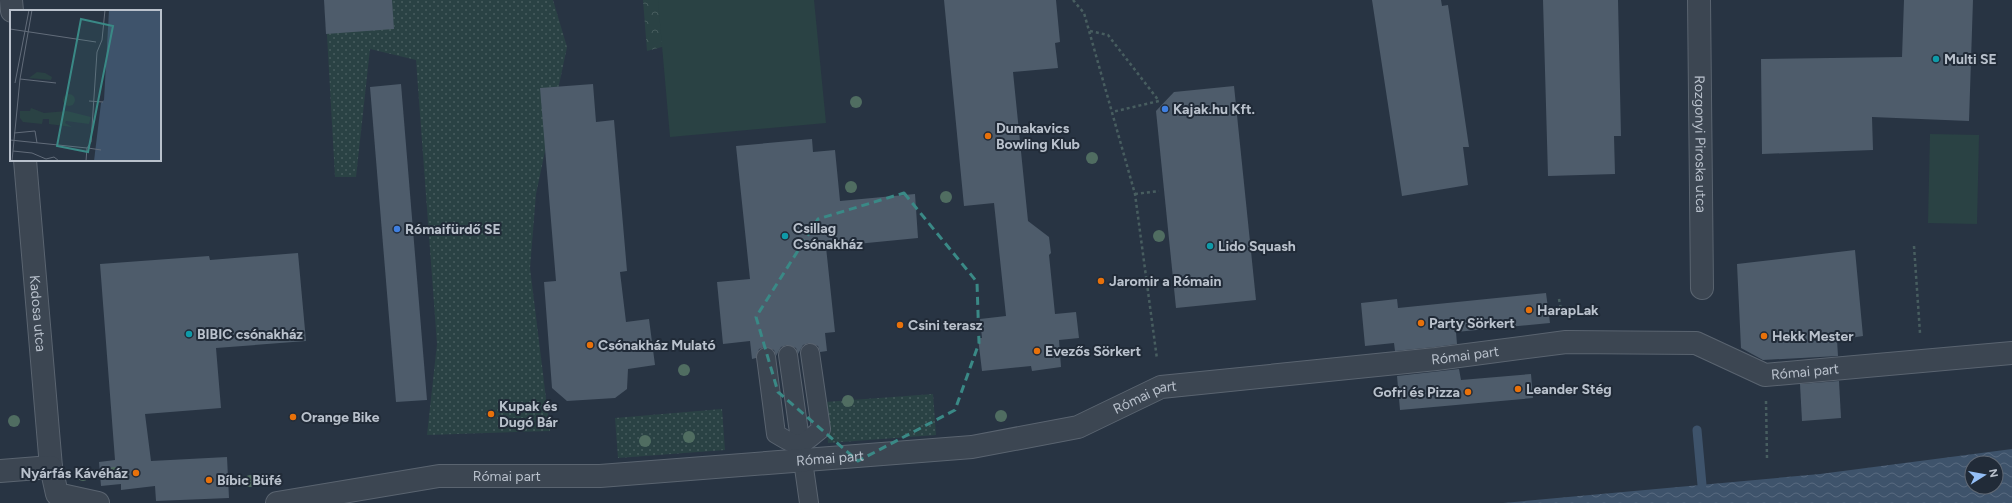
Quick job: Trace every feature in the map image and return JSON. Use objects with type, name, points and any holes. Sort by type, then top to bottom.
[{"type":"street","points":[[11,0],[12,10]]},
{"type":"street","name":"Rozgonyi Piroska utca","points":[[1699,0],[1702,288]]},
{"type":"street","name":"Kadosa utca","points":[[25,161],[51,467]]},
{"type":"street","name":"Római part","points":[[278,503],[439,476],[600,476],[799,453],[972,447],[1078,427],[1161,387],[1436,358],[1566,342],[1696,343],[1765,375],[2012,353]]},
{"type":"street","points":[[0,471],[51,467],[57,498],[98,503]]},
{"type":"lane","points":[[802,503],[799,453],[821,429],[810,353]]},
{"type":"lane","points":[[766,357],[776,434],[799,453]]},
{"type":"lane","points":[[786,364],[808,503]]},
{"type":"path","points":[[1073,0],[1084,13],[1090,31],[1134,194],[1161,387]]},
{"type":"path","points":[[1090,31],[1108,35],[1159,101],[1112,112]]},
{"type":"path","points":[[1134,194],[1159,190]]},
{"type":"path","points":[[1914,246],[1922,362]]},
{"type":"path","points":[[1765,375],[1767,458]]},
{"type":"highlighted area","points":[[904,193],[977,282],[979,343],[955,410],[858,461],[778,392],[756,317],[818,219]]},
{"type":"green space","points":[[325,0],[553,0],[567,47],[536,194],[530,268],[550,431],[427,435],[437,344],[416,60],[370,49],[356,177],[335,177]]},
{"type":"green space","points":[[643,0],[667,0],[673,44],[647,51]]},
{"type":"green space","points":[[658,0],[814,0],[826,123],[670,137]]},
{"type":"green space","points":[[1930,134],[1979,135],[1977,224],[1928,223]]},
{"type":"green space","points":[[933,394],[936,435],[828,443],[825,402]]},
{"type":"green space","points":[[722,409],[725,450],[618,458],[615,418]]},
{"type":"water","points":[[2012,449],[2012,503],[1503,503],[1820,474],[1964,455],[1964,495],[2004,495],[2004,455],[1966,455]]},
{"type":"building","points":[[324,0],[392,0],[394,29],[326,34]]},
{"type":"building","name":"Dunakavics Bowling Klub","points":[[944,0],[1056,0],[1060,42],[1055,43],[1058,68],[1013,72],[1028,221],[1049,237],[1051,253],[1049,255],[1055,314],[1076,312],[1079,338],[1059,340],[1061,367],[1032,371],[1031,366],[982,371],[978,338],[982,338],[980,319],[1006,316],[994,203],[964,206]]},
{"type":"building","points":[[1372,0],[1441,0],[1442,6],[1448,5],[1469,147],[1463,147],[1468,185],[1402,196]]},
{"type":"building","points":[[1543,0],[1618,0],[1621,136],[1614,136],[1615,174],[1548,176]]},
{"type":"building","points":[[1904,0],[1973,0],[1969,121],[1872,117],[1873,150],[1762,154],[1761,59],[1902,57]]},
{"type":"building","points":[[401,84],[427,400],[396,402],[370,87]]},
{"type":"building","points":[[593,84],[596,122],[614,120],[627,271],[620,272],[626,322],[649,319],[655,365],[628,369],[627,389],[615,398],[567,401],[552,388],[544,282],[556,281],[540,88]]},
{"type":"building","name":"Lido Squash","points":[[1234,86],[1256,300],[1176,308],[1156,111],[1174,92]]},
{"type":"building","name":"Csillag Csónakház","points":[[812,139],[813,152],[835,150],[840,201],[915,194],[918,238],[826,247],[835,332],[825,333],[827,351],[820,352],[818,346],[809,343],[803,345],[798,354],[796,348],[787,345],[781,347],[776,356],[774,350],[765,347],[759,349],[756,358],[752,359],[750,341],[723,344],[717,282],[750,279],[736,146]]},
{"type":"building","points":[[1855,250],[1863,336],[1837,340],[1838,356],[1763,360],[1741,348],[1737,264]]},
{"type":"building","points":[[298,253],[306,341],[216,348],[221,408],[145,414],[151,461],[227,457],[229,498],[156,501],[155,486],[121,490],[121,484],[101,486],[99,462],[115,460],[100,264],[209,256],[210,260]]},
{"type":"building","points":[[1546,293],[1550,323],[1456,332],[1457,344],[1435,347],[1395,351],[1394,343],[1365,346],[1361,303],[1397,299],[1398,308]]},
{"type":"building","points":[[1459,369],[1461,380],[1531,374],[1533,398],[1400,410],[1397,376]]},
{"type":"building","points":[[1839,381],[1841,418],[1802,421],[1800,384]]},
{"type":"waterway","points":[[1697,430],[1702,485]]},
{"type":"place","name":"Multi SE","points":[[1936,59]]},
{"type":"place","name":"Kajak.hu Kft.","points":[[1165,109]]},
{"type":"place","name":"Dunakavics Bowling Klub","points":[[988,136]]},
{"type":"place","name":"Rómaifürdő SE","points":[[397,229]]},
{"type":"place","name":"Csillag Csónakház","points":[[785,236]]},
{"type":"place","name":"Lido Squash","points":[[1210,246]]},
{"type":"place","name":"Jaromir a Rómain","points":[[1101,281]]},
{"type":"place","name":"HarapLak","points":[[1529,310]]},
{"type":"place","name":"Party Sörkert","points":[[1421,323]]},
{"type":"place","name":"Csini terasz","points":[[900,325]]},
{"type":"place","name":"BIBIC csónakház","points":[[189,334]]},
{"type":"place","name":"Hekk Mester","points":[[1764,336]]},
{"type":"place","name":"Csónakház Mulató","points":[[590,345]]},
{"type":"place","name":"Evezős Sörkert","points":[[1037,351]]},
{"type":"place","name":"Leander Stég","points":[[1518,389]]},
{"type":"place","name":"Gofri és Pizza","points":[[1468,392]]},
{"type":"place","name":"Kupak és Dugó Bár","points":[[491,414]]},
{"type":"place","name":"Orange Bike","points":[[293,417]]},
{"type":"place","name":"Nyárfás Kávéház","points":[[136,473]]},
{"type":"place","name":"Bíbic Büfé","points":[[209,480]]}]
